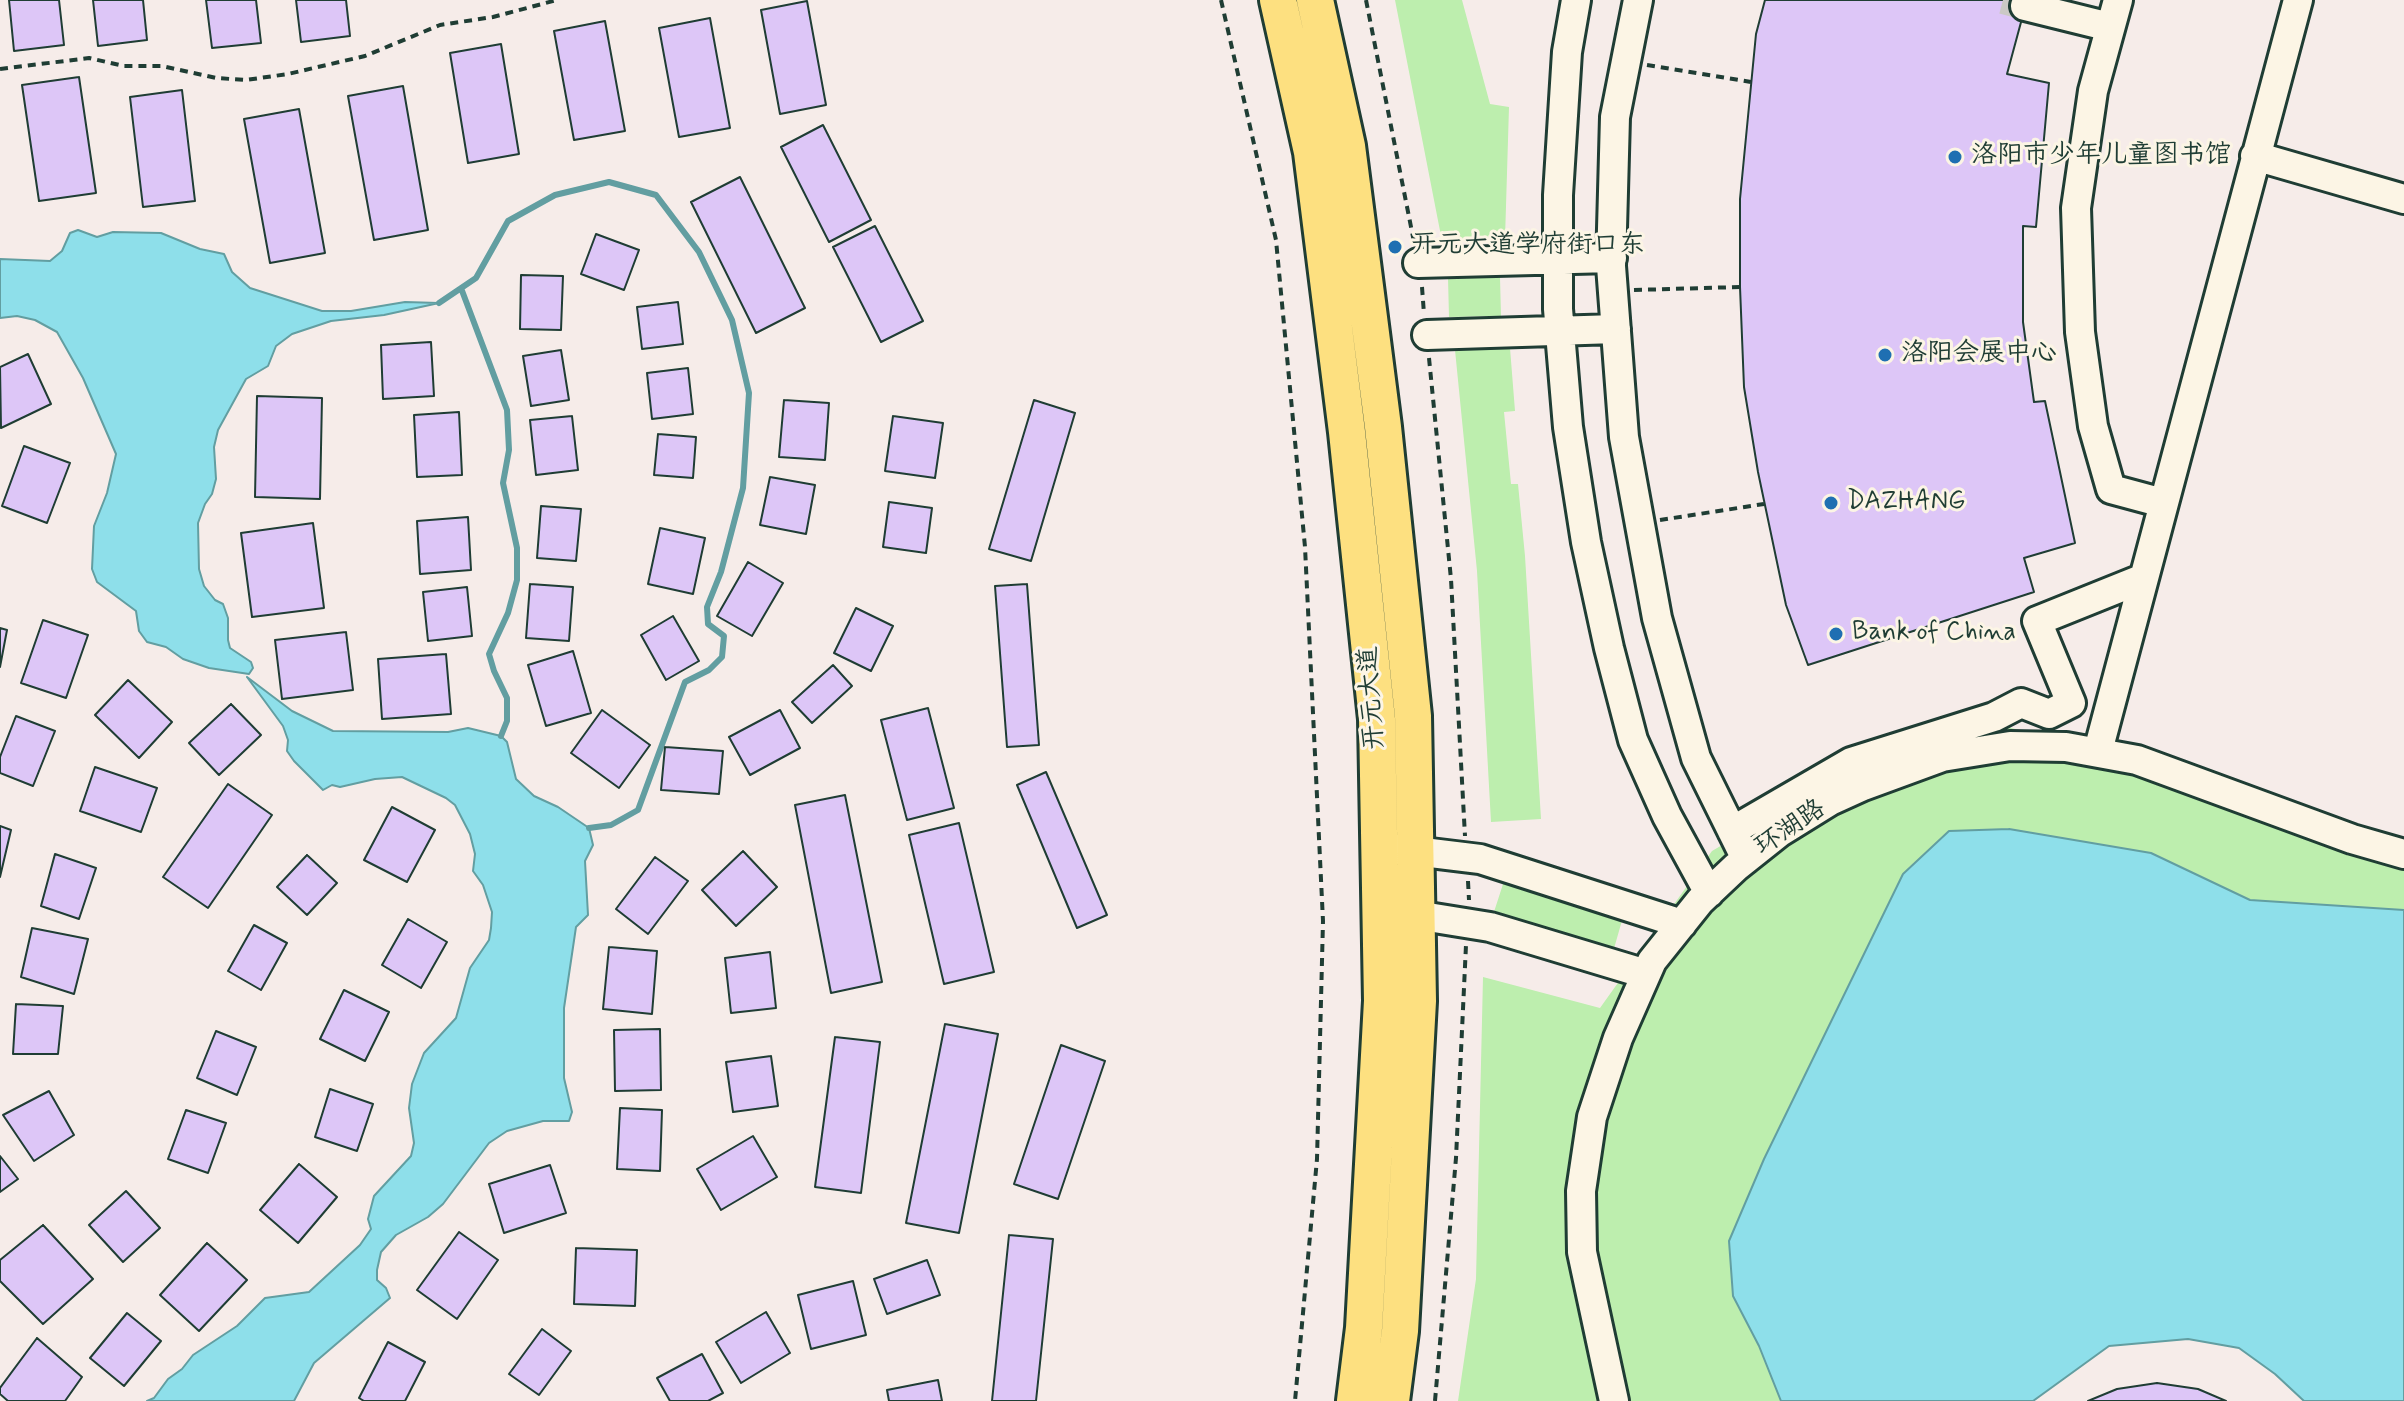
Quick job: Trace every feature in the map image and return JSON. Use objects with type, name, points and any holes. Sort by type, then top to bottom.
[{"type":"main road","name":"开元大道","points":[[1278,0],[1312,152],[1347,432],[1377,719],[1380,1032],[1364,1328],[1355,1401]]},
{"type":"main road","name":"开元大道","points":[[1315,0],[1347,146],[1383,427],[1413,716],[1417,1033],[1400,1331],[1391,1401]]},
{"type":"street","points":[[1576,0],[1567,52],[1558,195],[1560,331],[1570,441],[1586,542],[1633,740],[1667,816],[1709,893]]},
{"type":"street","points":[[1638,0],[1615,117],[1612,258],[1624,437],[1657,618],[1696,758],[1746,859]]},
{"type":"street","points":[[2098,751],[2298,0]]},
{"type":"street","points":[[2025,6],[2114,13],[2093,91],[2076,208],[2080,332],[2093,426],[2111,489],[2163,503]]},
{"type":"street","points":[[2255,156],[2404,199]]},
{"type":"street","points":[[1418,263],[1612,258]]},
{"type":"street","points":[[1427,335],[1616,329]]},
{"type":"street","points":[[1732,831],[1851,762],[1994,717],[2021,703],[2049,714],[2071,703],[2037,621],[2144,578]]},
{"type":"street","name":"环湖路","points":[[1614,1401],[1582,1252],[1581,1191],[1592,1117],[1618,1038],[1652,961],[1709,893],[1780,832],[1830,801],[1942,757],[2010,746],[2066,747],[2137,760],[2339,834],[2404,854]]},
{"type":"street","points":[[1379,846],[1480,859],[1682,924]]},
{"type":"street","points":[[1380,910],[1490,927],[1646,974]]},
{"type":"path","points":[[0,69],[89,58],[124,66],[162,66],[216,78],[246,80],[288,74],[365,56],[440,25],[493,17],[557,0]]},
{"type":"path","points":[[1221,0],[1276,240],[1305,547],[1323,921],[1317,1159],[1295,1401]]},
{"type":"path","points":[[1626,61],[1751,82]]},
{"type":"path","points":[[1613,291],[1740,287]]},
{"type":"path","points":[[1639,522],[1764,504]]},
{"type":"green space","points":[[1395,0],[1462,0],[1490,104],[1509,107],[1505,239],[1442,241]]},
{"type":"green space","points":[[1500,277],[1501,316],[1449,317],[1448,278]]},
{"type":"green space","points":[[1510,348],[1515,411],[1504,412],[1511,484],[1518,484],[1525,556],[1541,819],[1491,822],[1477,571],[1455,350]]},
{"type":"green space","points":[[1995,724],[2096,749],[2404,847],[2404,910],[2250,900],[2151,853],[1949,831],[1903,874],[1764,1159],[1733,1296],[1759,1346],[1781,1401],[1458,1401],[1476,1279],[1483,977],[1600,1008],[1712,851],[1855,767]]},
{"type":"green space","points":[[1504,881],[1623,917],[1613,952],[1493,915]]},
{"type":"water","points":[[78,230],[97,237],[113,232],[161,233],[200,249],[224,254],[232,272],[250,288],[322,311],[351,311],[405,302],[439,303],[384,315],[331,321],[292,334],[276,346],[268,366],[246,379],[218,430],[214,447],[216,479],[198,523],[199,569],[204,586],[215,600],[223,604],[228,618],[230,648],[251,662],[253,668],[249,674],[209,668],[183,659],[166,647],[147,642],[139,631],[136,611],[97,582],[92,569],[94,526],[107,493],[116,454],[83,378],[57,332],[35,320],[17,316],[0,318],[0,259],[50,261],[62,251],[70,233]]},
{"type":"water","points":[[247,677],[292,711],[333,731],[448,732],[468,728],[501,736],[507,742],[516,779],[534,796],[558,807],[589,828],[593,845],[585,861],[588,915],[576,927],[564,1008],[564,1078],[572,1112],[569,1121],[543,1121],[507,1131],[489,1143],[443,1204],[428,1217],[396,1235],[381,1252],[377,1270],[377,1280],[386,1288],[390,1298],[314,1363],[294,1401],[147,1401],[154,1398],[193,1355],[237,1326],[265,1298],[309,1292],[360,1245],[371,1229],[368,1219],[374,1196],[411,1156],[414,1143],[409,1108],[412,1084],[424,1053],[456,1018],[470,968],[489,940],[491,928],[492,912],[483,885],[473,871],[475,854],[470,834],[455,805],[402,777],[340,787],[332,785],[323,790],[287,751],[288,740],[283,726]]},
{"type":"water","points":[[2009,829],[2151,853],[2250,900],[2404,910],[2404,1401],[2304,1401],[2275,1374],[2239,1348],[2188,1339],[2109,1346],[2033,1401],[1781,1401],[1759,1346],[1733,1296],[1729,1241],[1764,1159],[1903,874],[1949,831]]},
{"type":"building","points":[[9,0],[59,0],[64,45],[14,51]]},
{"type":"building","points":[[93,0],[143,0],[147,40],[98,46]]},
{"type":"building","points":[[206,0],[256,0],[261,43],[212,48]]},
{"type":"building","points":[[296,0],[346,0],[350,36],[301,42]]},
{"type":"building","name":"洛阳会展中心","points":[[1765,0],[2027,0],[2007,74],[2049,83],[2036,227],[2023,226],[2023,322],[2034,402],[2045,401],[2075,543],[2024,558],[2034,592],[1808,665],[1786,605],[1744,387],[1740,199],[1756,34]]},
{"type":"building","points":[[807,1],[826,105],[780,114],[761,10]]},
{"type":"building","points":[[710,18],[730,128],[679,137],[659,28]]},
{"type":"building","points":[[605,21],[625,131],[574,140],[554,31]]},
{"type":"building","points":[[501,44],[519,154],[468,163],[450,53]]},
{"type":"building","points":[[79,77],[96,193],[39,201],[22,85]]},
{"type":"building","points":[[403,86],[428,230],[374,240],[348,96]]},
{"type":"building","points":[[182,90],[195,201],[143,207],[130,97]]},
{"type":"building","points":[[299,109],[325,253],[270,263],[244,119]]},
{"type":"building","points":[[823,125],[871,220],[829,242],[781,147]]},
{"type":"building","points":[[740,177],[805,308],[756,333],[691,202]]},
{"type":"building","points":[[875,226],[923,321],[881,342],[833,247]]},
{"type":"building","points":[[596,234],[639,250],[624,290],[581,274]]},
{"type":"building","points":[[521,275],[563,276],[561,330],[520,329]]},
{"type":"building","points":[[678,302],[683,344],[642,349],[637,307]]},
{"type":"building","points":[[431,342],[434,396],[383,399],[381,345]]},
{"type":"building","points":[[561,350],[569,400],[531,406],[523,356]]},
{"type":"building","points":[[28,354],[51,404],[1,428],[0,367]]},
{"type":"building","points":[[688,368],[693,414],[652,419],[647,373]]},
{"type":"building","points":[[257,396],[322,398],[320,499],[255,497]]},
{"type":"building","points":[[784,400],[829,403],[825,460],[779,457]]},
{"type":"building","points":[[1034,400],[1075,413],[1031,561],[989,549]]},
{"type":"building","points":[[459,412],[462,475],[417,477],[414,415]]},
{"type":"building","points":[[572,416],[578,470],[536,475],[530,420]]},
{"type":"building","points":[[893,416],[943,423],[935,478],[885,471]]},
{"type":"building","points":[[658,434],[696,437],[693,478],[654,475]]},
{"type":"building","points":[[24,446],[70,463],[47,523],[2,506]]},
{"type":"building","points":[[770,477],[815,485],[806,534],[760,525]]},
{"type":"building","points":[[889,502],[932,508],[926,553],[883,547]]},
{"type":"building","points":[[541,506],[581,509],[576,561],[537,558]]},
{"type":"building","points":[[468,517],[471,570],[420,574],[417,521]]},
{"type":"building","points":[[313,523],[324,608],[252,617],[241,533]]},
{"type":"building","points":[[660,528],[705,538],[693,594],[648,584]]},
{"type":"building","points":[[748,562],[783,583],[752,636],[717,616]]},
{"type":"building","points":[[530,584],[573,587],[569,641],[526,638]]},
{"type":"building","points":[[1027,584],[1039,745],[1007,747],[995,586]]},
{"type":"building","points":[[467,587],[472,636],[428,641],[423,592]]},
{"type":"building","points":[[856,608],[893,626],[871,671],[834,653]]},
{"type":"building","points":[[673,616],[699,661],[666,680],[641,635]]},
{"type":"building","points":[[43,620],[88,635],[66,698],[21,683]]},
{"type":"building","points":[[0,628],[7,630],[0,667]]},
{"type":"building","points":[[346,632],[353,690],[282,699],[275,640]]},
{"type":"building","points":[[573,651],[591,713],[546,726],[528,665]]},
{"type":"building","points":[[446,654],[451,714],[382,719],[378,659]]},
{"type":"building","points":[[833,665],[852,686],[812,723],[792,702]]},
{"type":"building","points":[[128,680],[172,722],[139,758],[95,715]]},
{"type":"building","points":[[231,704],[261,735],[219,775],[189,743]]},
{"type":"building","points":[[928,708],[954,808],[907,820],[881,720]]},
{"type":"building","points":[[602,710],[650,745],[619,788],[571,753]]},
{"type":"building","points":[[780,710],[800,748],[750,775],[729,737]]},
{"type":"building","points":[[16,716],[55,731],[33,786],[0,773],[0,757]]},
{"type":"building","points":[[665,747],[723,751],[719,794],[661,790]]},
{"type":"building","points":[[95,767],[157,788],[141,832],[80,811]]},
{"type":"building","points":[[1046,772],[1107,915],[1077,928],[1017,785]]},
{"type":"building","points":[[228,784],[272,815],[208,908],[163,877]]},
{"type":"building","points":[[845,795],[882,982],[831,993],[795,805]]},
{"type":"building","points":[[392,807],[435,830],[407,882],[364,860]]},
{"type":"building","points":[[959,823],[994,972],[944,984],[909,835]]},
{"type":"building","points":[[0,826],[11,830],[0,877]]},
{"type":"building","points":[[743,851],[777,887],[736,926],[702,890]]},
{"type":"building","points":[[55,854],[96,868],[79,919],[41,906]]},
{"type":"building","points":[[307,855],[337,883],[307,915],[277,887]]},
{"type":"building","points":[[655,857],[688,881],[648,934],[616,909]]},
{"type":"building","points":[[408,919],[447,942],[421,988],[382,965]]},
{"type":"building","points":[[254,925],[287,943],[261,990],[228,971]]},
{"type":"building","points":[[32,928],[88,939],[74,994],[21,977]]},
{"type":"building","points":[[609,947],[657,951],[652,1014],[603,1009]]},
{"type":"building","points":[[770,952],[776,1008],[731,1013],[725,958]]},
{"type":"building","points":[[344,990],[389,1012],[365,1061],[320,1039]]},
{"type":"building","points":[[16,1004],[63,1006],[58,1054],[13,1054]]},
{"type":"building","points":[[945,1024],[998,1034],[959,1233],[906,1223]]},
{"type":"building","points":[[660,1029],[661,1090],[615,1091],[614,1030]]},
{"type":"building","points":[[216,1031],[256,1047],[237,1095],[197,1078]]},
{"type":"building","points":[[835,1037],[880,1042],[861,1193],[815,1187]]},
{"type":"building","points":[[1061,1045],[1105,1061],[1058,1199],[1014,1184]]},
{"type":"building","points":[[771,1056],[778,1106],[733,1112],[726,1062]]},
{"type":"building","points":[[330,1089],[373,1104],[357,1151],[315,1137]]},
{"type":"building","points":[[49,1091],[74,1135],[34,1161],[3,1115]]},
{"type":"building","points":[[620,1108],[662,1110],[660,1171],[617,1169]]},
{"type":"building","points":[[186,1110],[226,1123],[208,1173],[168,1159]]},
{"type":"building","points":[[753,1136],[777,1177],[721,1210],[697,1169]]},
{"type":"building","points":[[0,1156],[18,1179],[0,1192]]},
{"type":"building","points":[[299,1164],[337,1197],[298,1243],[260,1210]]},
{"type":"building","points":[[550,1165],[566,1213],[504,1233],[489,1184]]},
{"type":"building","points":[[126,1191],[160,1228],[123,1262],[89,1225]]},
{"type":"building","points":[[43,1225],[93,1279],[43,1324],[0,1281],[0,1260]]},
{"type":"building","points":[[459,1232],[498,1260],[457,1319],[417,1290]]},
{"type":"building","points":[[1009,1235],[1053,1239],[1036,1401],[992,1401]]},
{"type":"building","points":[[207,1243],[247,1280],[199,1331],[160,1295]]},
{"type":"building","points":[[576,1248],[637,1250],[635,1306],[574,1304]]},
{"type":"building","points":[[927,1260],[940,1295],[887,1314],[874,1279]]},
{"type":"building","points":[[853,1281],[866,1335],[811,1349],[798,1295]]},
{"type":"building","points":[[766,1312],[790,1353],[741,1383],[716,1342]]},
{"type":"building","points":[[127,1313],[161,1341],[124,1386],[90,1358]]},
{"type":"building","points":[[542,1329],[571,1351],[539,1395],[509,1374]]},
{"type":"building","points":[[37,1338],[82,1377],[65,1401],[8,1401],[0,1394],[0,1388]]},
{"type":"building","points":[[388,1342],[425,1362],[405,1401],[364,1401],[359,1398]]},
{"type":"building","points":[[702,1354],[723,1393],[708,1401],[670,1401],[657,1378]]},
{"type":"building","points":[[938,1380],[942,1401],[889,1401],[887,1390]]},
{"type":"building","points":[[2157,1383],[2198,1389],[2226,1401],[2088,1401],[2117,1389]]},
{"type":"waterway","points":[[439,303],[476,278],[508,221],[555,195],[609,182],[656,195],[699,252],[732,320],[749,393],[743,488],[721,572],[707,607],[708,624],[724,636],[722,657],[709,670],[685,682],[638,810],[611,825],[589,828]]},
{"type":"waterway","points":[[461,288],[507,410],[509,450],[503,483],[517,548],[517,580],[508,613],[489,654],[507,698],[507,721],[501,736]]},
{"type":"tunnel","points":[[2003,0],[2025,6]]},
{"type":"place","name":"洛阳市少年儿童图书馆","points":[[1955,157]]},
{"type":"place","name":"开元大道学府街口东","points":[[1395,247]]},
{"type":"place","name":"洛阳会展中心","points":[[1885,355]]},
{"type":"place","name":"DAZHANG","points":[[1831,503]]},
{"type":"place","name":"Bank of China","points":[[1836,634]]}]
